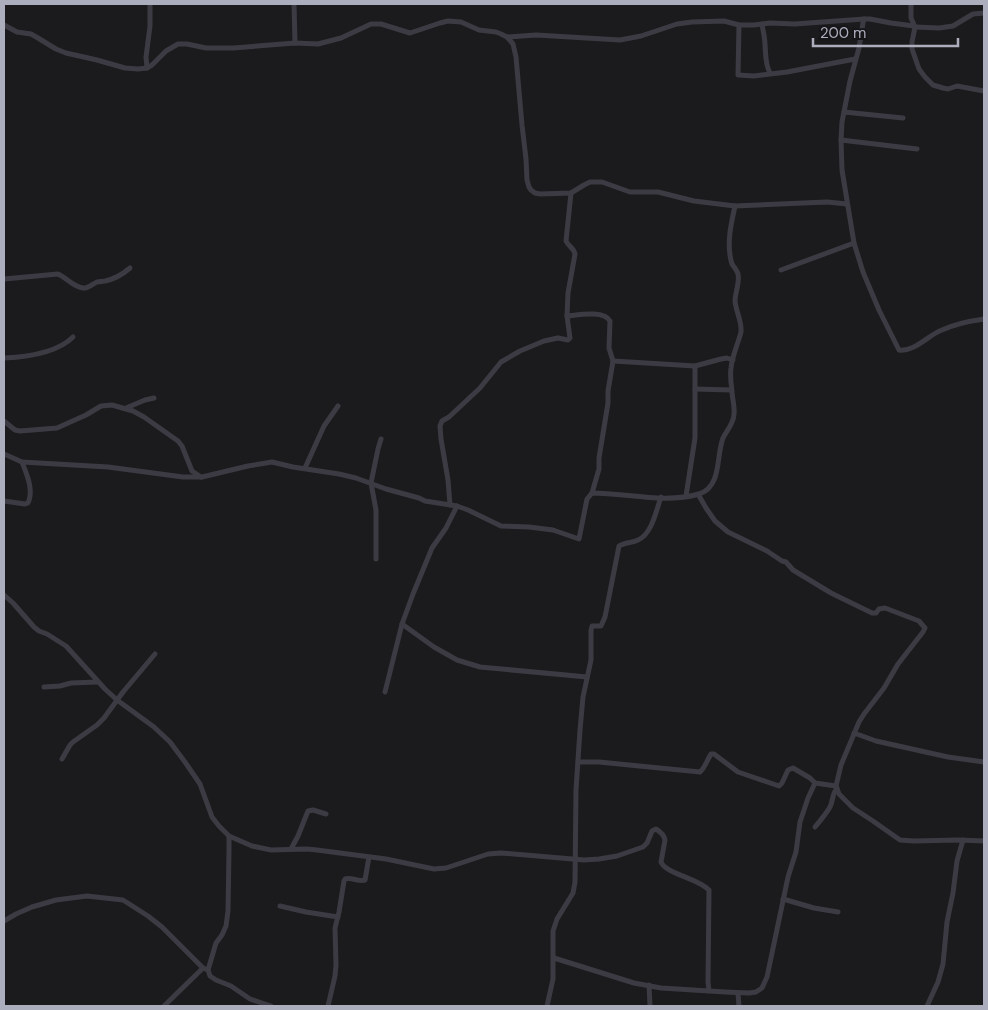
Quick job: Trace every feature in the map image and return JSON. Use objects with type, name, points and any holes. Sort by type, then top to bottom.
[{"type":"street","points":[[147,68],[150,4]]},
{"type":"street","points":[[294,4],[294,43]]},
{"type":"street","points":[[910,4],[911,18],[915,26],[912,42],[918,69],[933,85],[948,89],[956,86],[984,91]]},
{"type":"street","points":[[507,37],[536,35],[620,40],[686,23],[724,22],[739,25],[795,24],[864,19],[939,28],[953,26],[972,14],[984,13]]},
{"type":"street","points":[[864,19],[842,122],[841,140],[842,170],[854,243],[870,291],[899,350],[908,350],[940,330],[984,319]]},
{"type":"street","points":[[4,25],[17,32],[31,34],[66,53],[125,68],[138,69],[147,68],[166,51],[178,44],[206,48],[294,43],[318,44],[333,41],[371,24],[381,24],[410,33],[448,21],[461,22],[479,30],[496,32],[507,37],[513,44],[528,186],[535,193],[571,193],[584,184],[602,182],[633,192],[658,192],[694,201],[734,206],[827,202],[847,204]]},
{"type":"street","points":[[762,24],[765,59],[770,74]]},
{"type":"street","points":[[739,25],[738,75],[754,76],[787,72],[855,59]]},
{"type":"street","points":[[844,112],[904,118]]},
{"type":"street","points":[[841,140],[917,149]]},
{"type":"street","points":[[450,506],[440,430],[442,421],[449,417],[480,388],[501,362],[544,341],[558,338],[568,340],[570,338],[567,316],[568,293],[575,254],[566,241],[571,193]]},
{"type":"street","points":[[592,493],[672,498],[698,494],[710,488],[714,481],[723,439],[734,415],[731,367],[742,332],[735,300],[738,273],[733,264],[730,249],[730,226],[734,206]]},
{"type":"street","points":[[781,270],[854,243]]},
{"type":"street","points":[[4,279],[58,274],[74,285],[85,288],[97,282],[113,279],[130,268]]},
{"type":"street","points":[[4,454],[22,462],[93,466],[183,477],[202,477],[272,462],[339,474],[425,500],[457,506],[501,526],[553,530],[578,540],[587,499],[592,493],[599,470],[599,458],[613,361],[609,348],[609,318],[605,315],[588,314],[567,316]]},
{"type":"street","points":[[4,358],[21,357],[50,350],[68,342],[73,337]]},
{"type":"street","points":[[613,361],[695,366],[727,358],[733,360]]},
{"type":"street","points":[[686,496],[695,438],[695,366]]},
{"type":"street","points":[[695,389],[731,390]]},
{"type":"street","points":[[125,408],[154,398]]},
{"type":"street","points":[[4,421],[15,430],[47,429],[61,426],[101,406],[125,408],[144,417],[178,441],[182,446],[192,471],[202,477]]},
{"type":"street","points":[[305,468],[324,426],[338,406]]},
{"type":"street","points":[[376,559],[376,510],[372,483],[381,439]]},
{"type":"street","points":[[4,501],[25,504],[30,500],[30,487],[22,462]]},
{"type":"street","points":[[698,494],[715,521],[724,529],[768,551],[786,562],[793,570],[831,593],[872,613],[876,613],[882,608],[889,609],[919,621],[925,628],[864,714],[841,766],[830,806],[815,827]]},
{"type":"street","points":[[547,1006],[553,979],[553,931],[557,919],[572,893],[575,882],[576,790],[580,730],[591,660],[591,630],[592,626],[601,626],[605,617],[619,546],[637,541],[647,534],[661,497]]},
{"type":"street","points":[[385,692],[402,624],[432,548],[446,528],[457,506]]},
{"type":"street","points":[[4,594],[34,627],[66,646],[97,682],[117,700],[163,735],[178,752],[200,784],[212,817],[218,826],[229,836],[260,848],[270,850],[312,849],[434,869],[446,868],[488,854],[501,853],[575,860],[599,859],[624,854],[645,846],[652,831],[660,831],[665,840],[662,865],[705,886],[709,890],[709,991]]},
{"type":"street","points":[[402,624],[434,646],[464,663],[480,667],[587,677]]},
{"type":"street","points":[[62,759],[70,745],[104,718],[155,654]]},
{"type":"street","points":[[44,687],[97,682]]},
{"type":"street","points":[[854,733],[876,741],[948,757],[984,762]]},
{"type":"street","points":[[578,762],[700,772],[711,754],[714,754],[738,772],[779,786],[782,784],[788,770],[793,768],[815,782],[836,787]]},
{"type":"street","points":[[554,958],[611,976],[661,988],[738,993],[756,992],[762,988],[765,983],[790,867],[796,852],[800,822],[815,782]]},
{"type":"street","points":[[836,787],[839,794],[853,808],[900,840],[984,841]]},
{"type":"street","points":[[291,849],[308,811],[313,810],[326,814]]},
{"type":"street","points":[[164,1006],[205,969],[216,943],[226,926],[228,912],[229,836]]},
{"type":"street","points":[[927,1006],[938,982],[943,964],[947,922],[957,861],[963,840]]},
{"type":"street","points":[[328,1006],[335,976],[335,928],[344,881],[348,878],[365,880],[369,857]]},
{"type":"street","points":[[4,921],[32,907],[56,900],[87,896],[123,900],[162,927],[210,976],[250,999],[271,1006]]},
{"type":"street","points":[[783,899],[814,908],[838,912]]},
{"type":"street","points":[[280,906],[338,917]]},
{"type":"street","points":[[649,985],[650,1006]]},
{"type":"street","points":[[738,993],[739,1006]]}]
